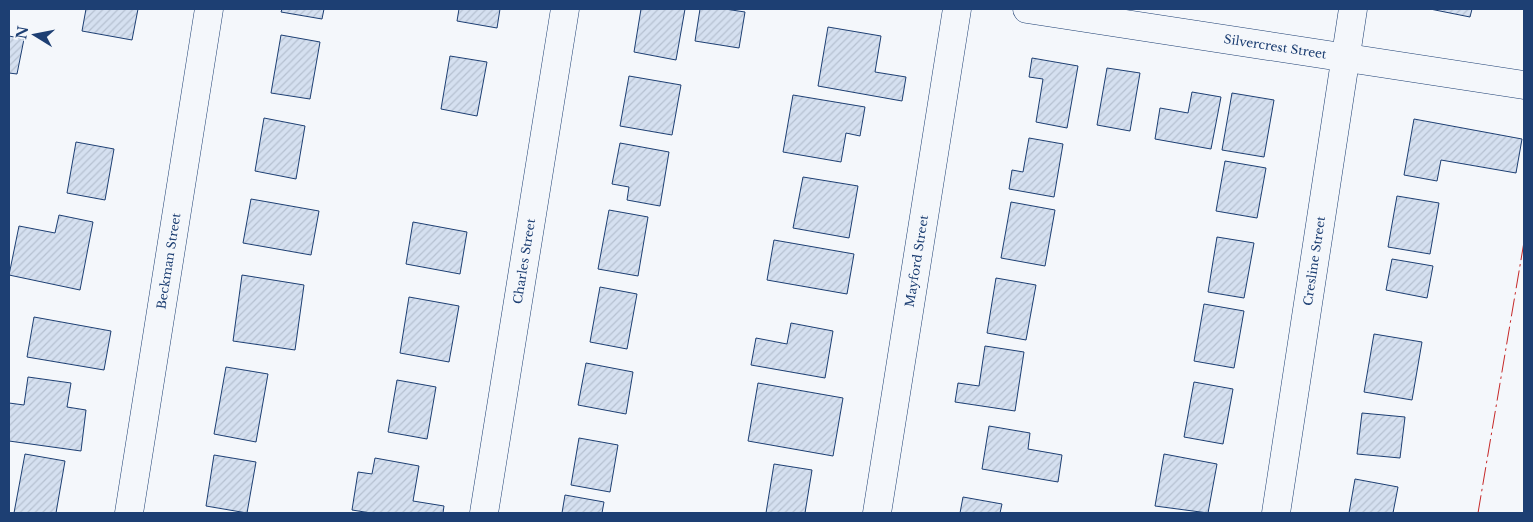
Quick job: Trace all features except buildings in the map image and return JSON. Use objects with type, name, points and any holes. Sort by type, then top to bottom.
[{"type":"street","name":"Beckman Street","points":[[129,513],[209,9]]},
{"type":"street","name":"Charles Street","points":[[484,513],[565,9]]},
{"type":"street","name":"Mayford Street","points":[[877,513],[957,9]]},
{"type":"street","name":"Silvercrest Street","points":[[1026,9],[1345,56],[1524,85]]},
{"type":"street","name":"Cresline Street","points":[[1276,513],[1352,9]]},
{"type":"power","points":[[1478,513],[1524,242]]}]
